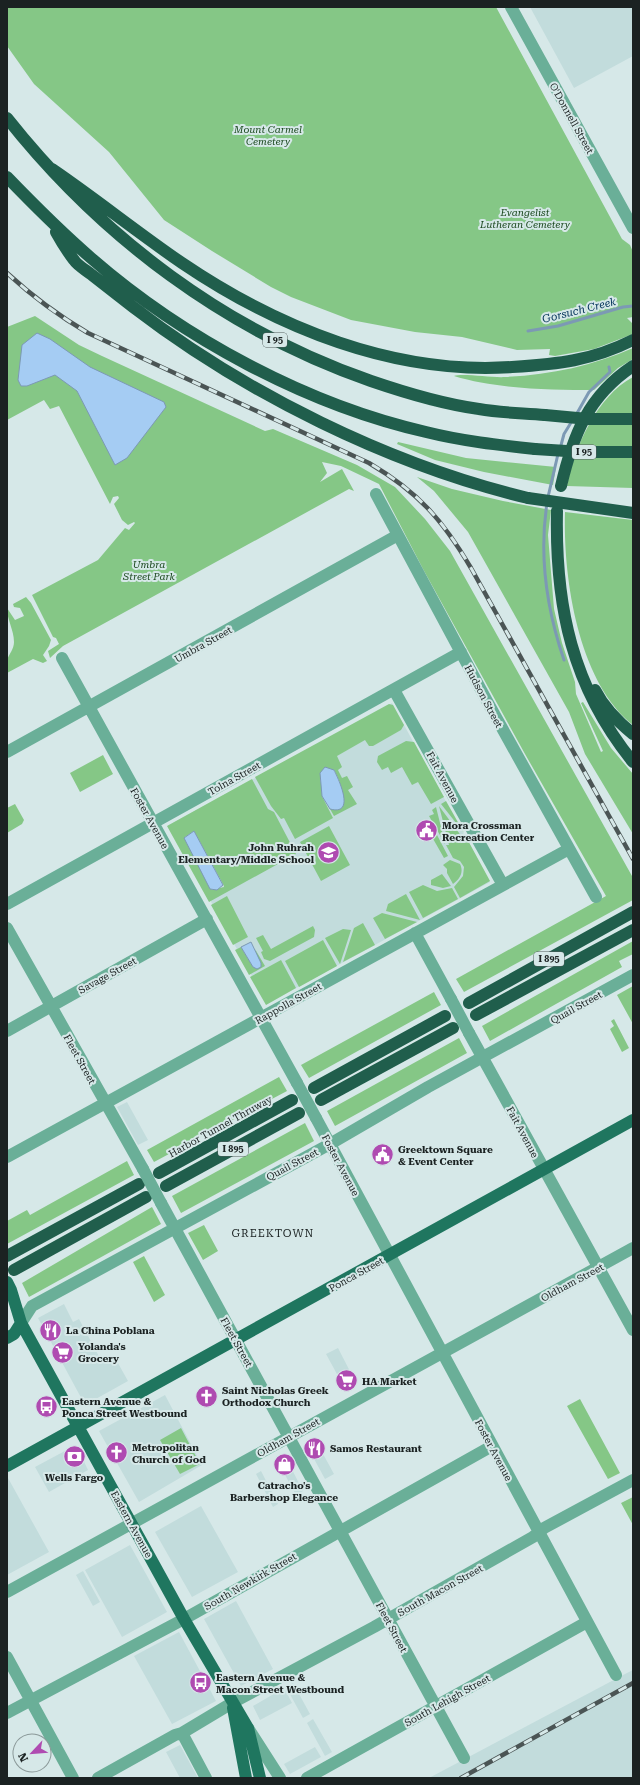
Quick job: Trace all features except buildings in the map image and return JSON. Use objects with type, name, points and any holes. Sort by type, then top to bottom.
[{"type":"highway","name":"I 95","points":[[7,118],[87,206],[122,238],[173,278],[216,307],[294,349],[342,371],[396,390],[478,409],[588,419],[633,419]]},
{"type":"highway","points":[[52,169],[183,263],[226,290],[264,310],[352,347],[404,360],[444,366],[488,369],[583,360],[616,349],[633,340]]},
{"type":"highway","name":"I 95","points":[[7,177],[46,217],[92,259],[143,299],[204,340],[283,381],[331,402],[410,428],[470,442],[582,452],[633,452]]},
{"type":"highway","points":[[46,217],[74,261],[154,323],[232,374],[322,423],[380,448],[487,488],[528,498],[633,513]]},
{"type":"highway","points":[[561,486],[579,426],[598,397],[633,366]]},
{"type":"highway","points":[[557,511],[558,577],[564,613],[575,659],[584,683],[601,719],[633,762]]},
{"type":"highway","points":[[572,645],[601,701],[618,721],[633,734]]},
{"type":"highway","name":"I 895","points":[[469,1003],[631,913]]},
{"type":"highway","name":"I 895","points":[[476,1015],[633,930]]},
{"type":"highway","points":[[314,1088],[445,1016]]},
{"type":"highway","points":[[321,1100],[453,1028]]},
{"type":"highway","name":"Harbor Tunnel Thruway","points":[[159,1173],[292,1100]]},
{"type":"highway","name":"I 895","points":[[166,1186],[299,1113]]},
{"type":"highway","points":[[7,1256],[139,1184]]},
{"type":"highway","points":[[14,1270],[146,1197]]},
{"type":"main road","name":"Ponca Street","points":[[7,1466],[236,1341],[633,1120]]},
{"type":"main road","name":"Eastern Avenue","points":[[9,1286],[21,1324],[184,1619],[248,1728],[260,1778]]},
{"type":"main road","name":"Eastern Avenue","points":[[7,1312],[21,1324]]},
{"type":"main road","points":[[7,1338],[14,1334],[21,1324]]},
{"type":"main road","name":"Eastern Avenue","points":[[232,1703],[246,1778]]},
{"type":"street","name":"O'Donnell Street","points":[[511,7],[633,228]]},
{"type":"street","name":"Hudson Street","points":[[376,494],[487,701],[596,897]]},
{"type":"street","name":"Umbra Street","points":[[7,752],[89,708],[398,535]]},
{"type":"street","name":"Tolna Street","points":[[7,904],[461,652]]},
{"type":"street","name":"Foster Avenue","points":[[62,658],[297,1083],[616,1675]]},
{"type":"street","name":"Fait Avenue","points":[[394,690],[503,885]]},
{"type":"street","name":"Rappolla Street","points":[[7,1157],[569,849]]},
{"type":"street","name":"Savage Street","points":[[7,1031],[207,919]]},
{"type":"street","name":"Fleet Street","points":[[7,928],[104,1103],[143,1168],[174,1228],[290,1437],[464,1758]]},
{"type":"street","name":"Fait Avenue","points":[[415,933],[543,1169],[633,1330]]},
{"type":"street","name":"Quail Street","points":[[21,1324],[32,1306],[330,1144],[482,1057],[633,975]]},
{"type":"street","name":"Oldham Street","points":[[7,1592],[633,1248]]},
{"type":"street","name":"South Newkirk Street","points":[[7,1714],[184,1619],[340,1530],[492,1446]]},
{"type":"street","name":"South Macon Street","points":[[98,1778],[175,1735],[182,1733],[232,1703],[388,1619],[633,1480]]},
{"type":"street","name":"South Lehigh Street","points":[[307,1778],[587,1622]]},
{"type":"street","points":[[7,1657],[73,1778]]},
{"type":"street","name":"Eastern Avenue","points":[[248,1728],[280,1778]]},
{"type":"street","points":[[182,1733],[206,1778]]},
{"type":"shaded area","points":[[530,7],[633,7],[633,56],[574,88]]},
{"type":"shaded area","name":"John Ruhrah Elementary/Middle School","points":[[392,703],[490,882],[267,1004],[169,825]]},
{"type":"shaded area","points":[[127,1102],[148,1140],[138,1145],[117,1107]]},
{"type":"shaded area","points":[[64,1304],[73,1322],[79,1319],[102,1362],[114,1356],[128,1381],[85,1405],[38,1318]]},
{"type":"shaded area","points":[[338,1348],[355,1381],[344,1387],[326,1354]]},
{"type":"shaded area","points":[[165,1395],[202,1465],[139,1502],[99,1431]]},
{"type":"shaded area","points":[[316,1441],[334,1474],[325,1479],[307,1446]]},
{"type":"shaded area","points":[[76,1445],[88,1470],[49,1492],[35,1467]]},
{"type":"shaded area","points":[[286,1458],[303,1491],[296,1495],[278,1462]]},
{"type":"shaded area","points":[[261,1471],[278,1504],[273,1507],[256,1474]]},
{"type":"shaded area","points":[[8,1478],[49,1552],[7,1575],[7,1479]]},
{"type":"shaded area","points":[[201,1506],[238,1572],[192,1597],[155,1532]]},
{"type":"shaded area","points":[[130,1545],[167,1612],[122,1637],[85,1570]]},
{"type":"shaded area","points":[[83,1571],[100,1602],[93,1606],[76,1575]]},
{"type":"shaded area","points":[[236,1601],[273,1669],[241,1686],[204,1619]]},
{"type":"shaded area","points":[[179,1632],[216,1701],[172,1724],[134,1656]]},
{"type":"shaded area","points":[[633,1670],[633,1778],[429,1778],[625,1674]]},
{"type":"shaded area","points":[[293,1683],[310,1714],[303,1718],[286,1687]]},
{"type":"shaded area","points":[[284,1688],[292,1703],[260,1720],[253,1706]]},
{"type":"shaded area","points":[[313,1719],[332,1752],[325,1756],[307,1723]]},
{"type":"shaded area","points":[[180,1745],[198,1778],[180,1778],[166,1752]]},
{"type":"shaded area","points":[[315,1747],[321,1757],[290,1774],[284,1764]]},
{"type":"green space","name":"Mount Carmel Cemetery","points":[[7,7],[496,7],[622,239],[630,245],[633,252],[633,317],[627,318],[633,324],[633,334],[594,349],[555,356],[549,355],[550,349],[517,350],[462,337],[415,332],[351,320],[291,297],[271,287],[164,220],[109,152],[34,84],[7,46]]},
{"type":"green space","name":"Umbra Street Park","points":[[35,316],[79,345],[102,356],[265,431],[273,429],[357,465],[395,487],[425,519],[450,551],[632,876],[633,900],[464,992],[456,979],[606,896],[525,754],[423,569],[379,484],[341,466],[322,462],[327,473],[320,482],[342,469],[354,491],[349,489],[63,646],[50,658],[48,651],[59,644],[56,638],[53,637],[32,595],[98,560],[125,528],[129,530],[135,523],[134,522],[128,525],[122,520],[114,504],[119,498],[118,496],[113,497],[110,504],[59,406],[50,409],[44,400],[7,420],[7,327]]},
{"type":"green space","points":[[633,348],[633,359],[618,368],[594,390],[524,388],[488,384],[454,376],[505,377],[554,372],[586,365]]},
{"type":"green space","points":[[633,377],[633,488],[567,486],[575,456],[589,424],[608,397]]},
{"type":"green space","points":[[398,442],[466,458],[556,467],[553,485],[484,472],[435,460],[397,444]]},
{"type":"green space","points":[[417,477],[452,489],[551,510],[548,535],[554,609],[562,643],[575,682],[576,694],[601,752],[603,751],[581,703],[583,702],[611,748],[633,774],[633,834],[585,754],[569,712],[468,532],[434,491]]},
{"type":"green space","points":[[565,512],[633,520],[633,725],[614,706],[599,683],[587,656],[571,597],[567,567]]},
{"type":"green space","points":[[26,597],[31,603],[51,640],[43,655],[47,661],[43,663],[33,659],[7,673],[7,660],[14,642],[7,608],[15,620],[24,616],[20,608],[14,607],[13,604]]},
{"type":"green space","points":[[389,704],[393,705],[404,725],[401,730],[373,746],[369,746],[365,740],[337,756],[342,767],[338,770],[342,778],[347,776],[353,787],[348,790],[357,804],[334,816],[330,809],[338,809],[341,789],[339,780],[334,770],[320,779],[323,790],[322,796],[333,818],[295,839],[284,818],[281,819],[271,806],[255,777]]},
{"type":"green space","points":[[406,741],[414,742],[444,797],[431,804],[418,782],[412,785],[402,767],[391,773],[388,767],[382,770],[377,762],[378,756]]},
{"type":"green space","points":[[103,755],[113,774],[80,792],[70,773]]},
{"type":"green space","points":[[252,779],[268,809],[274,812],[296,854],[209,902],[167,826]],"holes":[[[194,831],[224,886],[212,890],[185,837]]]},
{"type":"green space","points":[[446,801],[464,833],[441,804]]},
{"type":"green space","points":[[15,804],[24,820],[22,824],[7,833],[7,808]]},
{"type":"green space","points":[[439,806],[462,837],[465,835],[490,881],[460,898],[454,887],[463,876],[464,867],[460,861],[453,858],[446,845],[449,845]]},
{"type":"green space","points":[[436,807],[445,844],[429,816],[434,814],[432,810]]},
{"type":"green space","points":[[329,826],[350,865],[321,881],[300,842]]},
{"type":"green space","points":[[437,835],[448,856],[444,858],[432,837]]},
{"type":"green space","points":[[450,860],[460,864],[462,870],[458,880],[453,884],[447,873],[447,869],[443,865]]},
{"type":"green space","points":[[442,874],[451,886],[443,888],[431,885],[431,880]]},
{"type":"green space","points":[[423,885],[437,891],[452,888],[458,899],[423,918],[409,892]]},
{"type":"green space","points":[[406,894],[420,920],[386,911],[388,904]]},
{"type":"green space","points":[[227,896],[248,937],[233,945],[211,905]]},
{"type":"green space","points":[[382,913],[417,922],[385,939],[373,918]]},
{"type":"green space","points":[[363,923],[375,945],[343,962],[354,928]]},
{"type":"green space","points":[[313,926],[315,930],[314,937],[270,961],[264,959],[261,952],[263,951],[256,938],[263,935],[271,949]]},
{"type":"green space","points":[[343,929],[351,930],[340,964],[325,938]]},
{"type":"green space","points":[[323,940],[337,966],[299,987],[285,961]]},
{"type":"green space","points":[[633,941],[633,954],[619,961],[622,967],[490,1041],[482,1026]]},
{"type":"green space","points":[[241,947],[253,967],[257,955],[255,949],[265,966],[249,975],[235,950]]},
{"type":"green space","points":[[281,960],[296,988],[266,1005],[250,977]]},
{"type":"green space","points":[[633,986],[633,1024],[617,995]]},
{"type":"green space","points":[[434,992],[441,1005],[309,1078],[301,1065]]},
{"type":"green space","points":[[614,1019],[629,1048],[622,1052],[610,1029],[614,1026],[611,1021]]},
{"type":"green space","points":[[459,1038],[467,1053],[335,1126],[327,1111]]},
{"type":"green space","points":[[279,1077],[287,1091],[154,1162],[147,1150]]},
{"type":"green space","points":[[305,1123],[314,1141],[181,1213],[172,1196]]},
{"type":"green space","points":[[127,1161],[134,1175],[7,1244],[7,1221],[27,1210],[30,1215]]},
{"type":"green space","points":[[152,1207],[161,1224],[29,1297],[22,1283]]},
{"type":"green space","points":[[204,1225],[218,1251],[203,1260],[188,1233]]},
{"type":"green space","points":[[144,1256],[165,1295],[154,1302],[133,1262]]},
{"type":"green space","points":[[580,1399],[620,1473],[608,1479],[567,1406]]},
{"type":"green space","points":[[181,1428],[200,1464],[180,1474],[160,1440]]},
{"type":"green space","points":[[633,1497],[633,1525],[621,1503]]},
{"type":"water","points":[[37,333],[50,339],[90,367],[164,402],[166,407],[127,458],[115,465],[77,391],[55,375],[27,386],[21,386],[18,380],[22,345]]},
{"type":"water","points":[[325,767],[334,770],[342,789],[344,802],[342,807],[338,810],[330,809],[322,796],[320,773]]},
{"type":"water","points":[[194,831],[223,885],[217,890],[210,889],[184,838]]},
{"type":"water","points":[[251,942],[261,963],[261,967],[257,969],[253,967],[241,947]]},
{"type":"waterway","name":"Gorsuch Creek","points":[[528,331],[558,326],[623,307],[633,306]]},
{"type":"waterway","points":[[576,415],[589,392],[610,372],[609,367]]},
{"type":"waterway","points":[[560,449],[564,434],[572,421]]},
{"type":"waterway","points":[[548,497],[558,454]]},
{"type":"waterway","points":[[547,503],[544,542],[546,582],[553,622],[564,660]]},
{"type":"railway","points":[[7,273],[46,305],[88,333],[369,463],[402,485],[428,508],[450,535],[471,568],[633,859]]},
{"type":"railway","points":[[461,1778],[633,1683]]},
{"type":"place","name":"Mora Crossman Recreation Center","points":[[427,831]]},
{"type":"place","name":"John Ruhrah Elementary/Middle School","points":[[329,853]]},
{"type":"place","name":"Greektown Square & Event Center","points":[[382,1155]]},
{"type":"place","name":"La China Poblana","points":[[50,1330]]},
{"type":"place","name":"Yolanda's Grocery","points":[[62,1352]]},
{"type":"place","name":"HA Market","points":[[347,1381]]},
{"type":"place","name":"Saint Nicholas Greek Orthodox Church","points":[[207,1396]]},
{"type":"place","name":"Eastern Avenue & Ponca Street Westbound","points":[[47,1407]]},
{"type":"place","name":"Samos Restaurant","points":[[314,1448]]},
{"type":"place","name":"Metropolitan Church of God","points":[[117,1453]]},
{"type":"place","name":"Wells Fargo","points":[[74,1457]]},
{"type":"place","name":"Catracho's Barbershop Elegance","points":[[284,1465]]},
{"type":"place","name":"Eastern Avenue & Macon Street Westbound","points":[[201,1683]]},
{"type":"district","name":"GREEKTOWN","points":[[273,1233]]},
{"type":"park label","name":"Evangelist Lutheran Cemetery","points":[[525,218]]}]
